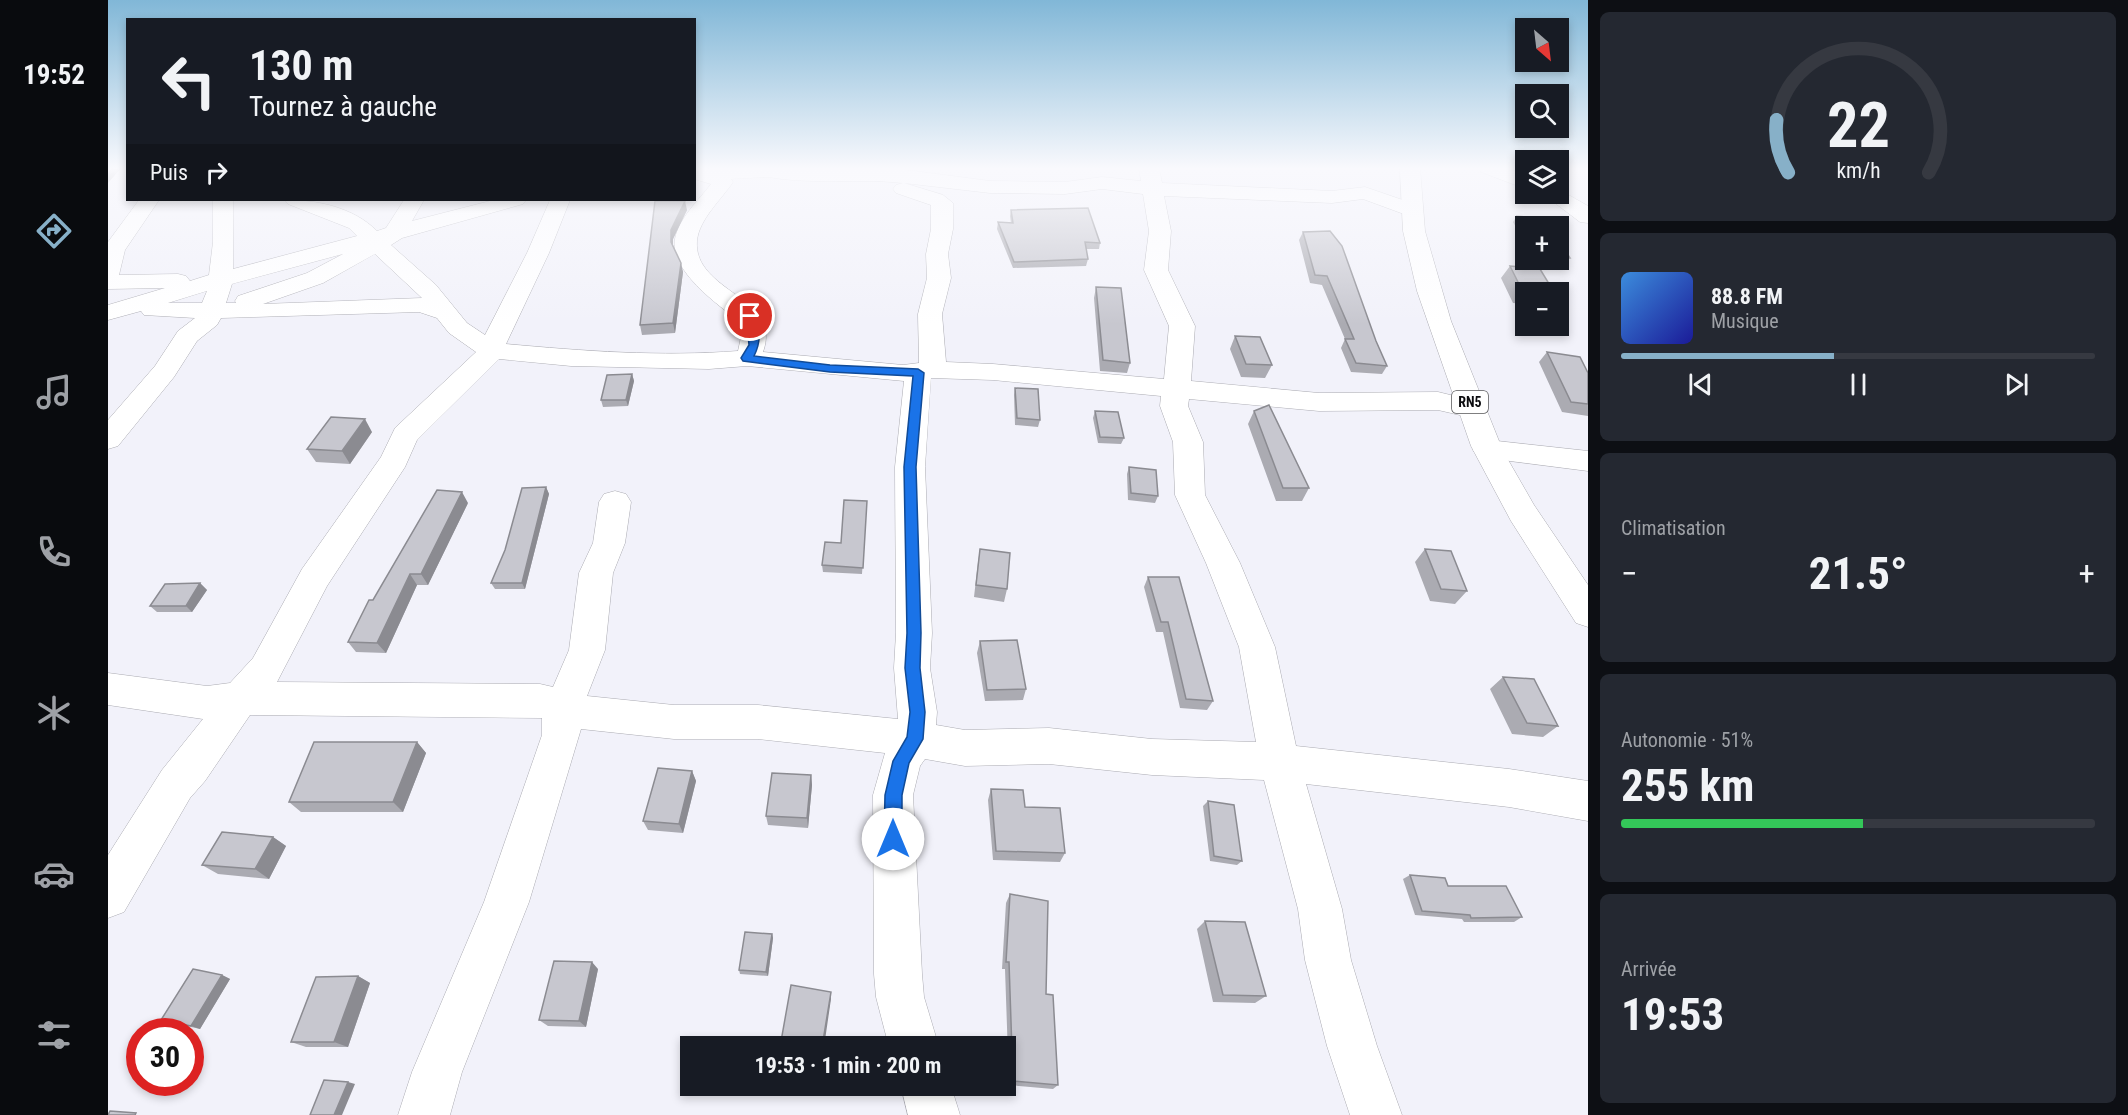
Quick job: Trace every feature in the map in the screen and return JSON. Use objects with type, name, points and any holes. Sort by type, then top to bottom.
[{"type":"main road","points":[[108,274],[114,250],[135,220]]},
{"type":"main road","points":[[214,313],[218,297],[215,281],[224,242],[223,220]]},
{"type":"main road","points":[[353,220],[380,239],[428,290],[458,328],[491,350],[571,358],[709,361],[747,358],[830,368],[993,372],[1319,402],[1430,400],[1473,409]]},
{"type":"main road","points":[[108,440],[165,371],[187,336],[214,313],[315,278],[380,239],[397,220]]},
{"type":"main road","points":[[112,312],[215,281],[446,220]]},
{"type":"main road","points":[[108,896],[176,784],[222,728],[240,698],[266,669],[314,578],[394,460],[405,435],[491,350],[552,220]]},
{"type":"main road","points":[[695,220],[691,224],[686,243],[689,256],[711,287],[750,316],[754,345],[747,358]]},
{"type":"main road","points":[[911,1036],[900,997],[898,974],[893,795],[901,761],[915,739],[918,712],[912,668],[914,633],[910,467],[926,372],[930,314],[939,278],[937,254],[942,220]]},
{"type":"main road","points":[[1158,220],[1160,231],[1156,270],[1163,291],[1180,320],[1184,336],[1175,412],[1188,442],[1190,495],[1223,563],[1254,639],[1280,765],[1320,909],[1337,991],[1376,1115]]},
{"type":"main road","name":"RN5","points":[[1414,220],[1435,318],[1488,450],[1588,613]]},
{"type":"main road","points":[[108,282],[215,281]]},
{"type":"main road","points":[[112,312],[214,313],[420,305],[444,312]]},
{"type":"main road","points":[[1488,450],[1588,461]]},
{"type":"main road","points":[[424,1115],[429,1094],[489,950],[561,735],[562,710],[587,650],[596,573],[609,543],[615,502]]},
{"type":"main road","points":[[108,689],[207,703],[240,698],[532,701],[554,704],[562,710],[674,722],[758,722],[915,739],[965,748],[1049,746],[1106,753],[1223,758],[1509,788],[1588,801]]},
{"type":"main road","points":[[929,1096],[934,1115]]},
{"type":"building","points":[[653,220],[676,220],[671,230],[671,242],[681,263],[673,323],[640,325]]},
{"type":"building","points":[[1013,220],[1092,220],[1100,243],[1085,242],[1088,259],[1014,262],[998,222],[1013,223]]},
{"type":"building","points":[[1330,231],[1342,246],[1387,366],[1356,363],[1345,339],[1354,339],[1327,276],[1315,275],[1303,232]]},
{"type":"building","points":[[1510,266],[1515,266],[1515,270],[1541,270],[1548,282],[1518,282]]},
{"type":"building","points":[[1096,287],[1121,288],[1130,363],[1103,360]]},
{"type":"building","points":[[1235,336],[1260,337],[1272,365],[1246,364]]},
{"type":"building","points":[[1547,352],[1580,357],[1588,373],[1588,404],[1571,402]]},
{"type":"building","points":[[632,374],[626,400],[601,400],[607,375]]},
{"type":"building","points":[[1015,388],[1038,389],[1040,420],[1017,418]]},
{"type":"building","points":[[1269,405],[1309,488],[1283,488],[1254,411]]},
{"type":"building","points":[[1095,411],[1118,412],[1124,438],[1100,437]]},
{"type":"building","points":[[331,417],[365,419],[342,451],[307,449]]},
{"type":"building","points":[[1129,467],[1156,470],[1158,496],[1131,493]]},
{"type":"building","points":[[546,487],[522,583],[491,583],[505,550],[522,488]]},
{"type":"building","points":[[437,490],[462,492],[421,574],[410,574],[377,643],[348,642],[369,600],[373,600]]},
{"type":"building","points":[[844,500],[867,501],[863,568],[822,565],[825,542],[841,543]]},
{"type":"building","points":[[980,549],[1010,553],[1007,589],[976,585]]},
{"type":"building","points":[[1425,549],[1451,551],[1467,591],[1441,589]]},
{"type":"building","points":[[1148,577],[1179,577],[1213,701],[1186,699],[1168,622],[1161,622]]},
{"type":"building","points":[[200,583],[186,606],[150,606],[165,584]]},
{"type":"building","points":[[1017,640],[1026,689],[987,690],[980,641]]},
{"type":"building","points":[[1503,677],[1534,679],[1558,726],[1527,723]]},
{"type":"building","points":[[314,742],[417,742],[393,802],[289,802]]},
{"type":"building","points":[[658,768],[692,771],[679,824],[643,821]]},
{"type":"building","points":[[772,773],[811,775],[807,818],[766,816]]},
{"type":"building","points":[[991,789],[1023,790],[1025,807],[1060,808],[1065,853],[996,851]]},
{"type":"building","points":[[1208,801],[1234,805],[1242,861],[1214,856]]},
{"type":"building","points":[[222,832],[273,837],[255,869],[202,865]]},
{"type":"building","points":[[1410,875],[1445,878],[1448,886],[1506,886],[1522,917],[1471,918],[1470,915],[1422,911]]},
{"type":"building","points":[[1010,894],[1048,901],[1046,994],[1053,995],[1058,1085],[1016,1081],[1016,1036],[1011,1036],[1009,962],[1006,962]]},
{"type":"building","points":[[1205,921],[1245,922],[1266,996],[1223,995]]},
{"type":"building","points":[[745,932],[772,934],[766,972],[739,970]]},
{"type":"building","points":[[554,961],[592,962],[579,1021],[539,1020]]},
{"type":"building","points":[[193,969],[222,975],[196,1018],[162,1018]]},
{"type":"building","points":[[358,976],[334,1042],[291,1042],[316,977]]},
{"type":"building","points":[[791,985],[831,992],[824,1036],[782,1036]]},
{"type":"building","points":[[324,1080],[348,1082],[334,1115],[310,1115]]},
{"type":"building","points":[[110,1111],[136,1113],[135,1115],[108,1115]]},
{"type":"route","points":[[750,316],[754,345],[747,358],[830,368],[918,373],[910,467],[914,633],[912,668],[918,712],[915,739],[901,761],[893,795],[893,839]]}]
